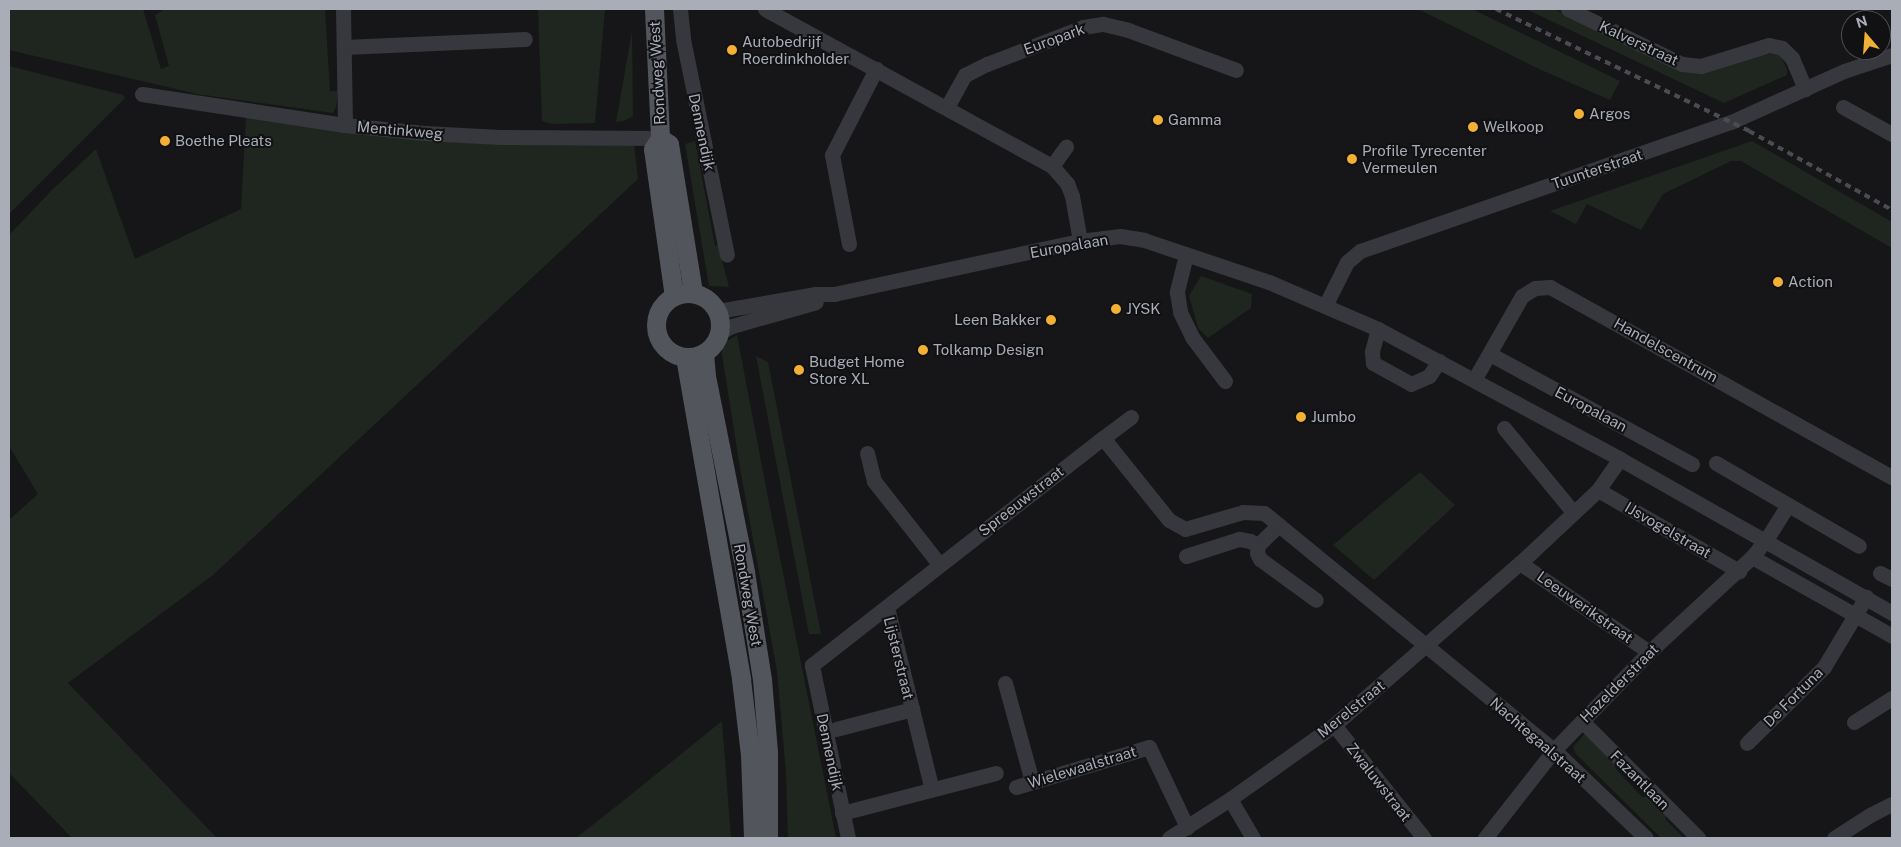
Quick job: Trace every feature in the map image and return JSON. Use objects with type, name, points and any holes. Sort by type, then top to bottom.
[{"type":"main road","name":"Rondweg West","points":[[654,9],[660,138],[653,149],[683,294]]},
{"type":"main road","points":[[683,294],[707,299],[718,311],[721,320],[720,332],[712,348],[704,353],[685,357],[666,348],[656,330],[660,310],[683,294]]},
{"type":"main road","name":"Rondweg West","points":[[704,353],[706,376],[745,572],[762,679],[768,752],[768,838]]},
{"type":"main road","name":"Rondweg West","points":[[685,357],[741,679],[750,755],[753,838]]},
{"type":"street","points":[[343,9],[345,126]]},
{"type":"street","name":"Dennendijk","points":[[680,9],[683,39],[727,255]]},
{"type":"street","points":[[765,9],[1052,166],[1067,183],[1072,196],[1080,241]]},
{"type":"street","name":"Kalverstraat","points":[[1568,9],[1682,64],[1701,66],[1768,45],[1782,48],[1792,58],[1805,89]]},
{"type":"street","name":"Europark","points":[[947,107],[965,75],[988,64],[1083,27],[1103,24],[1128,30],[1236,70]]},
{"type":"street","points":[[344,46],[525,39]]},
{"type":"street","name":"Tuunterstraat","points":[[1325,306],[1347,262],[1360,251],[1731,122],[1844,71],[1892,55]]},
{"type":"street","points":[[849,244],[832,155],[876,69]]},
{"type":"street","name":"Mentinkweg","points":[[142,94],[345,126],[500,137],[660,138]]},
{"type":"street","points":[[1843,107],[1892,134]]},
{"type":"street","points":[[1052,166],[1066,147]]},
{"type":"street","name":"Europalaan","points":[[718,311],[815,294],[834,294],[1080,241],[1120,236],[1144,240],[1269,282],[1378,329],[1766,540],[1892,612]]},
{"type":"street","points":[[1186,255],[1177,292],[1180,312],[1192,337],[1225,382]]},
{"type":"street","name":"Handelscentrum","points":[[1474,380],[1522,296],[1535,288],[1550,287],[1892,477]]},
{"type":"street","name":"Europalaan","points":[[720,332],[732,326],[818,302],[834,294]]},
{"type":"street","points":[[1378,329],[1372,352],[1373,363],[1411,384],[1430,376],[1439,361]]},
{"type":"street","name":"Europalaan","points":[[1490,354],[1692,464]]},
{"type":"street","name":"Spreeuwstraat","points":[[812,665],[939,564],[1131,417]]},
{"type":"street","points":[[1504,428],[1573,512]]},
{"type":"street","points":[[1103,438],[1169,520],[1185,529],[1253,511],[1264,513],[1427,646]]},
{"type":"street","points":[[867,453],[874,481],[939,564]]},
{"type":"street","points":[[1520,563],[1598,490],[1620,460]]},
{"type":"street","points":[[1716,463],[1786,506],[1859,546]]},
{"type":"street","name":"IJsvogelstraat","points":[[1598,490],[1739,571]]},
{"type":"street","points":[[1766,540],[1786,506]]},
{"type":"street","points":[[1232,516],[1239,539]]},
{"type":"street","points":[[1279,525],[1258,545],[1260,559],[1316,600]]},
{"type":"street","points":[[1186,556],[1239,539],[1250,540],[1258,545]]},
{"type":"street","name":"Hazelderstraat","points":[[1485,838],[1554,750],[1649,652],[1739,571],[1766,540]]},
{"type":"street","points":[[1752,557],[1892,636]]},
{"type":"street","name":"Merelstraat","points":[[1169,838],[1230,799],[1334,725],[1427,646],[1520,563]]},
{"type":"street","name":"Leeuwerikstraat","points":[[1520,563],[1649,652]]},
{"type":"street","name":"De Fortuna","points":[[1746,743],[1824,667],[1866,597]]},
{"type":"street","name":"Lijsterstraat","points":[[887,606],[932,790]]},
{"type":"street","name":"Nachtegaalstraat","points":[[1427,646],[1554,750],[1646,838]]},
{"type":"street","name":"Dennendijk","points":[[812,665],[848,838]]},
{"type":"street","points":[[1005,683],[1032,782]]},
{"type":"street","points":[[1854,722],[1892,698]]},
{"type":"street","name":"Lijsterstraat","points":[[836,729],[912,710]]},
{"type":"street","name":"Fazantlaan","points":[[1582,722],[1698,838]]},
{"type":"street","name":"Zwaluwstraat","points":[[1334,725],[1424,838]]},
{"type":"street","name":"Wielewaalstraat","points":[[1016,787],[1148,747],[1187,826]]},
{"type":"street","points":[[842,813],[996,774]]},
{"type":"street","points":[[1230,799],[1253,838]]},
{"type":"street","points":[[1834,838],[1870,815],[1892,804]]},
{"type":"shaded area","points":[[9,9],[143,9],[161,69],[169,66],[155,15],[162,11],[161,9],[325,9],[330,91],[338,91],[336,107],[333,113],[197,94],[9,50]]},
{"type":"shaded area","points":[[538,9],[605,9],[595,123],[552,124],[542,121]]},
{"type":"shaded area","points":[[1418,9],[1472,9],[1620,81],[1610,100],[1539,69]]},
{"type":"shaded area","points":[[1526,9],[1554,9],[1676,69],[1771,54],[1780,55],[1787,69],[1787,75],[1724,103]]},
{"type":"shaded area","points":[[632,31],[633,116],[624,121],[616,122]]},
{"type":"shaded area","points":[[9,66],[123,95],[125,98],[9,214]]},
{"type":"shaded area","points":[[246,117],[356,133],[462,143],[634,144],[638,179],[213,575],[68,683],[217,838],[72,838],[9,773],[9,520],[38,494],[9,446],[9,235],[52,190],[96,149],[135,259],[241,209]]},
{"type":"shaded area","points":[[695,141],[715,246],[718,245],[729,287],[709,286],[685,144]]},
{"type":"shaded area","points":[[1752,141],[1892,222],[1892,248],[1741,161],[1731,161],[1663,194],[1641,230],[1587,204],[1576,224],[1550,211]]},
{"type":"shaded area","points":[[1201,276],[1252,294],[1251,308],[1208,338],[1198,328],[1189,296]]},
{"type":"shaded area","points":[[737,335],[836,838],[788,838],[786,773],[777,671],[740,468],[721,348],[727,341]]},
{"type":"shaded area","points":[[756,356],[768,362],[821,634],[809,634]]},
{"type":"shaded area","points":[[1420,472],[1455,505],[1374,580],[1333,545]]},
{"type":"shaded area","points":[[722,721],[731,838],[576,838],[628,797]]},
{"type":"shaded area","points":[[1587,731],[1616,760],[1615,768],[1642,797],[1651,797],[1665,811],[1666,820],[1684,838],[1661,838],[1576,754],[1573,747]]},
{"type":"railway","points":[[1496,9],[1749,131],[1892,210]]},
{"type":"place","name":"Autobedrijf Roerdinkholder","points":[[732,50]]},
{"type":"place","name":"Argos","points":[[1579,114]]},
{"type":"place","name":"Gamma","points":[[1158,120]]},
{"type":"place","name":"Welkoop","points":[[1473,127]]},
{"type":"place","name":"Boethe Pleats","points":[[165,141]]},
{"type":"place","name":"Profile Tyrecenter Vermeulen","points":[[1352,159]]},
{"type":"place","name":"Action","points":[[1778,282]]},
{"type":"place","name":"JYSK","points":[[1116,309]]},
{"type":"place","name":"Leen Bakker","points":[[1051,320]]},
{"type":"place","name":"Tolkamp Design","points":[[923,350]]},
{"type":"place","name":"Budget Home Store XL","points":[[799,370]]},
{"type":"place","name":"Jumbo","points":[[1301,417]]}]
